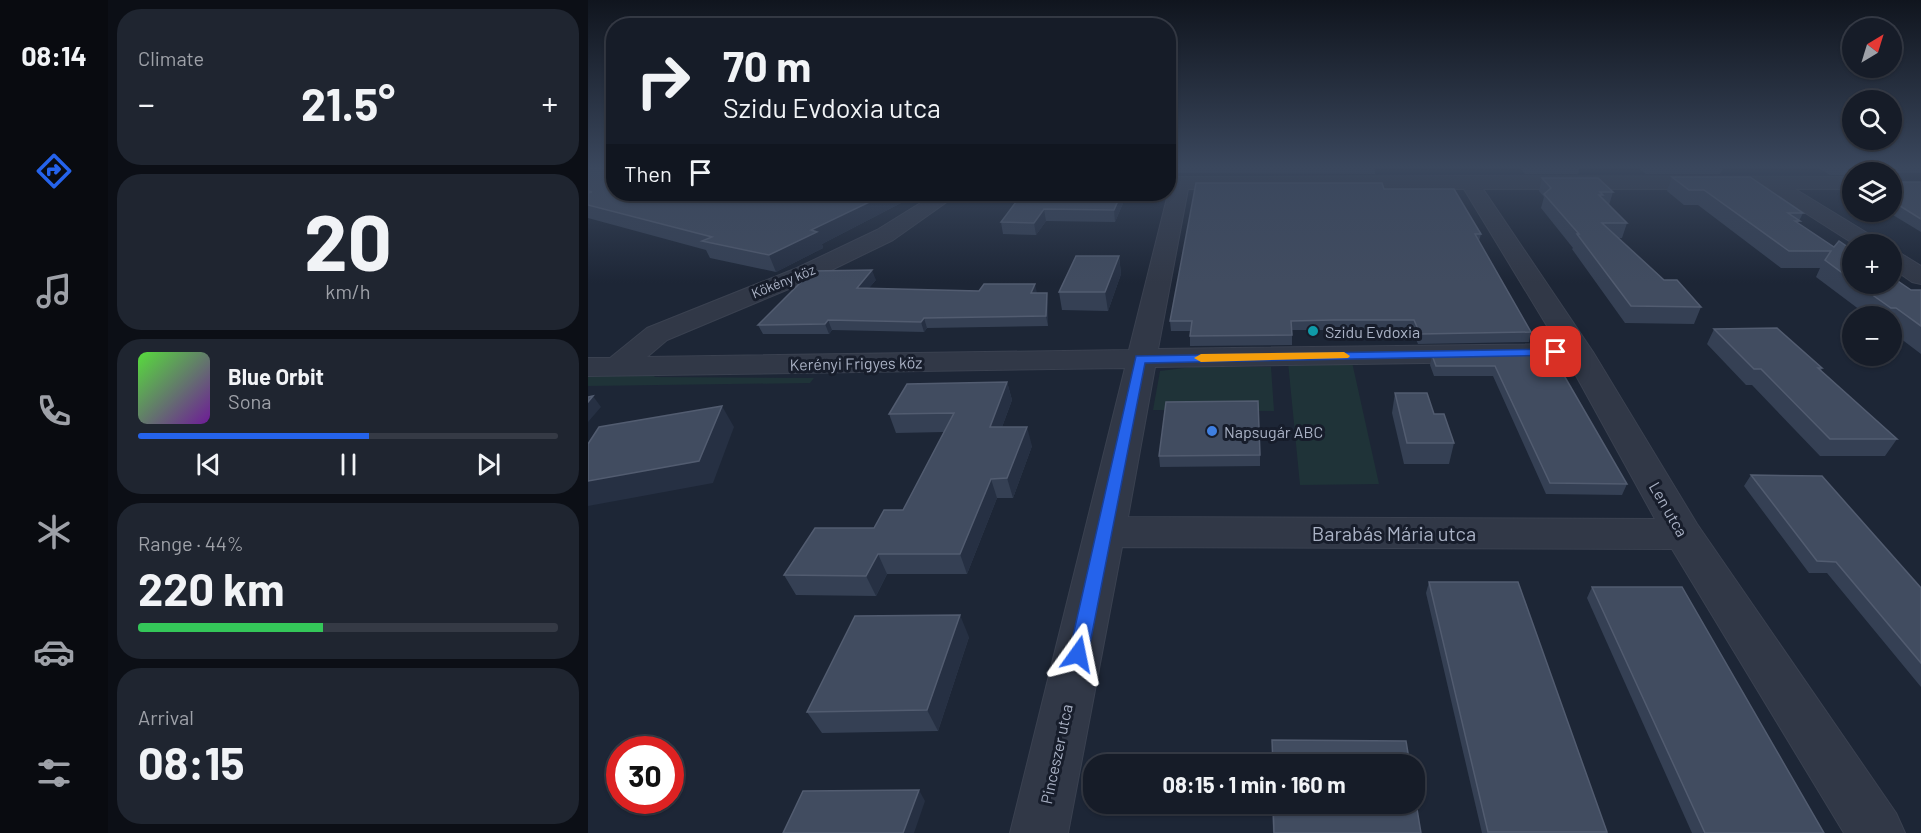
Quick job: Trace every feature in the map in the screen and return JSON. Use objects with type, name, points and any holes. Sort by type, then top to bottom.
[{"type":"street","name":"Kökény köz","points":[[618,366],[657,334],[806,273],[885,235],[930,206]]},
{"type":"street","name":"Pinceszer utca","points":[[1039,833],[1105,532],[1132,359],[1169,206]]},
{"type":"street","name":"Len utca","points":[[1484,206],[1578,352],[1683,534],[1876,833]]},
{"type":"street","points":[[1808,206],[1853,234]]},
{"type":"street","points":[[1902,265],[1921,277]]},
{"type":"street","name":"Kerényi Frigyes köz","points":[[588,367],[1578,352]]},
{"type":"street","name":"Barabás Mária utca","points":[[1105,532],[1683,534]]},
{"type":"green space","points":[[1288,362],[1352,362],[1379,484],[1300,485]]},
{"type":"green space","points":[[1192,367],[1271,367],[1274,411],[1153,410],[1160,371]]},
{"type":"green space","points":[[588,373],[658,373],[654,377],[814,378],[810,383],[588,386]]},
{"type":"building","points":[[591,206],[861,206],[811,230],[817,232],[769,255],[702,241],[712,237]]},
{"type":"building","points":[[1013,206],[1116,206],[1114,210],[1044,209],[1034,223],[1001,222]]},
{"type":"building","points":[[1192,206],[1464,206],[1481,234],[1475,234],[1531,332],[1420,334],[1414,320],[1333,320],[1291,321],[1292,335],[1190,336],[1192,321],[1170,321]]},
{"type":"building","points":[[1554,206],[1610,206],[1627,223],[1602,223],[1664,280],[1677,280],[1701,307],[1631,306],[1577,234],[1579,234]]},
{"type":"building","points":[[1726,206],[1793,206],[1803,213],[1788,213],[1800,221],[1795,221],[1834,247],[1839,241],[1842,243],[1842,273],[1825,260],[1831,251],[1789,251]]},
{"type":"building","points":[[1902,206],[1921,206],[1921,219],[1902,207]]},
{"type":"building","points":[[1076,256],[1119,256],[1105,292],[1059,292]]},
{"type":"building","points":[[872,270],[857,288],[979,291],[984,284],[1035,284],[1031,293],[1047,293],[1046,316],[924,318],[921,322],[828,320],[825,324],[758,325],[812,271]]},
{"type":"building","points":[[1902,284],[1911,290],[1921,290],[1921,326],[1902,312],[1902,306],[1888,306],[1871,294],[1902,294]]},
{"type":"building","points":[[1777,328],[1897,439],[1830,439],[1761,369],[1754,369],[1714,329]]},
{"type":"building","points":[[1551,353],[1627,484],[1550,483],[1495,366],[1436,366],[1432,355]]},
{"type":"building","points":[[1007,382],[990,427],[1027,427],[1007,478],[991,479],[960,554],[878,554],[866,576],[784,575],[815,528],[874,528],[884,510],[903,510],[954,413],[889,414],[907,384]]},
{"type":"building","points":[[1395,393],[1427,393],[1434,414],[1444,414],[1454,443],[1407,443]]},
{"type":"building","name":"Napsugár ABC","points":[[1258,401],[1260,455],[1159,456],[1166,402]]},
{"type":"building","points":[[722,406],[699,461],[588,481],[588,444],[599,427]]},
{"type":"building","points":[[1751,475],[1822,476],[1921,588],[1921,663],[1836,562],[1817,561]]},
{"type":"building","points":[[1429,582],[1518,582],[1607,832],[1488,832]]},
{"type":"building","points":[[1592,587],[1682,587],[1824,833],[1705,833]]},
{"type":"building","points":[[960,615],[927,710],[807,712],[855,616]]},
{"type":"building","points":[[1272,740],[1406,741],[1408,754],[1273,754]]},
{"type":"building","points":[[919,790],[903,833],[783,833],[803,791]]},
{"type":"building","points":[[1273,814],[1418,814],[1421,833],[1274,833]]},
{"type":"slow traffic","points":[[1201,358],[1344,356]]},
{"type":"place","name":"Szidu Evdoxia","points":[[1313,331]]},
{"type":"place","name":"Napsugár ABC","points":[[1212,431]]},
{"type":"route","points":[[1078,654],[1140,359],[1556,352]]}]
